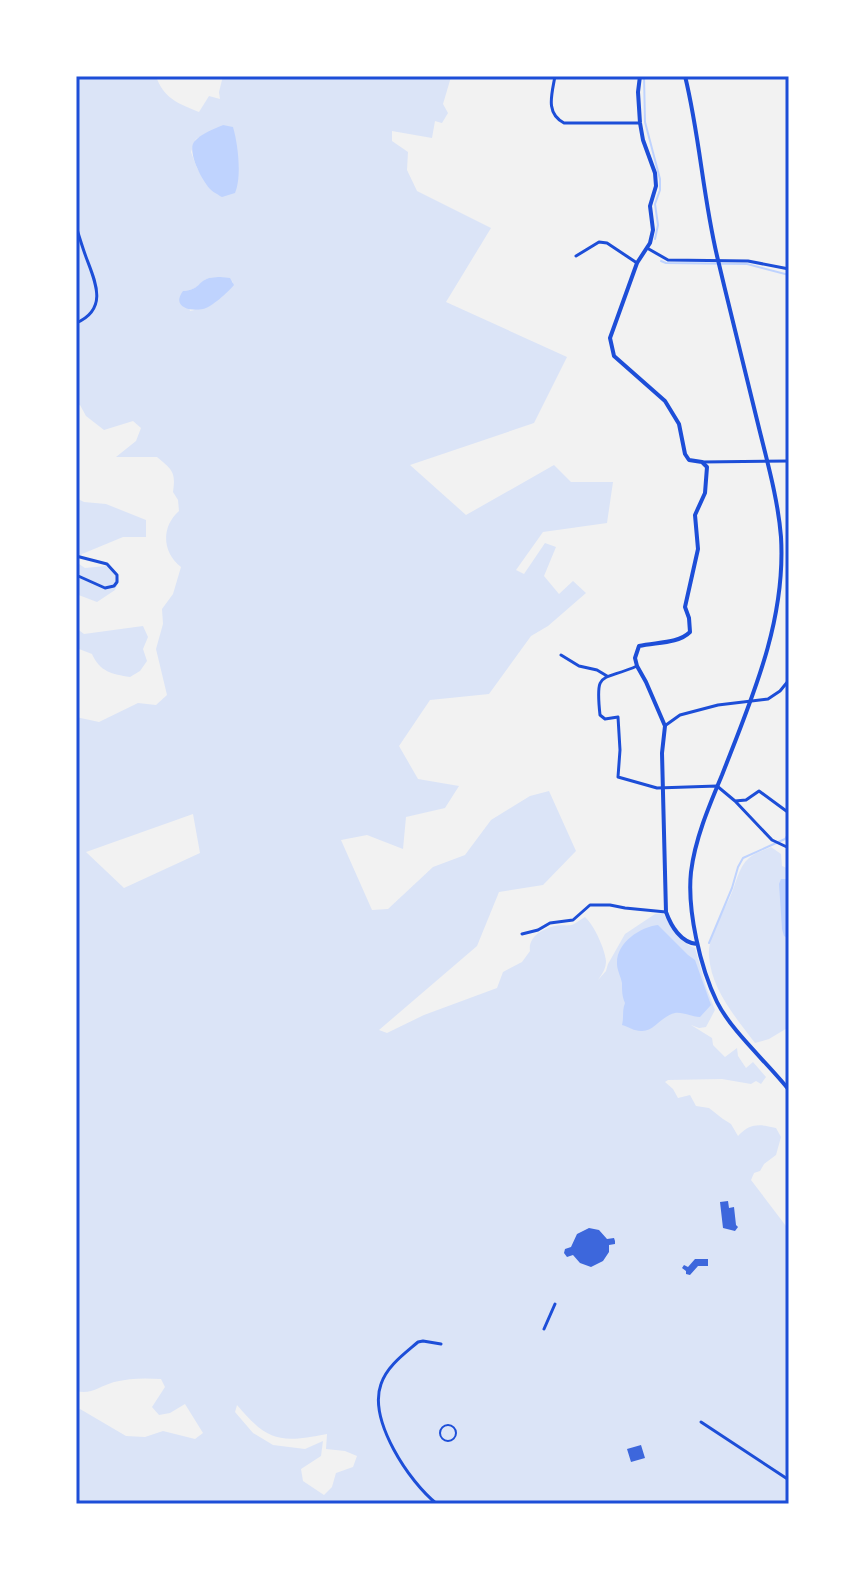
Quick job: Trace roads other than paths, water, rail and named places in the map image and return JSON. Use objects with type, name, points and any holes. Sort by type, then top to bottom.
[{"type":"main road","points":[[640,76],[640,123],[655,173],[656,186],[650,206],[653,230],[647,248],[637,263],[610,338],[614,356],[665,401],[679,424],[689,460],[702,462],[707,467],[705,493],[695,515],[698,549],[685,607],[690,632],[667,642],[639,646],[635,658],[665,726],[662,753],[666,912],[679,935],[697,944]]},
{"type":"main road","points":[[685,76],[712,235],[777,504],[781,537],[776,620],[750,702],[696,847],[691,872],[692,914],[697,944],[717,1003],[789,1090]]},
{"type":"street","points":[[555,76],[551,106],[558,120],[564,123],[640,123]]},
{"type":"street","points":[[76,226],[97,287],[97,297],[89,315],[76,323]]},
{"type":"street","points":[[576,256],[599,242],[607,243],[637,263]]},
{"type":"street","points":[[647,248],[668,260],[748,261],[789,269]]},
{"type":"street","points":[[702,462],[789,461]]},
{"type":"street","points":[[76,556],[107,564],[117,575],[117,582],[105,588],[76,575]]},
{"type":"street","points":[[561,655],[579,666],[607,676]]},
{"type":"street","points":[[637,666],[603,678],[596,699],[600,715],[605,719],[618,717],[618,777],[664,789],[717,786],[772,840],[789,848]]},
{"type":"street","points":[[665,726],[680,715],[718,705],[768,699],[789,680]]},
{"type":"street","points":[[735,801],[746,800],[759,791],[789,813]]},
{"type":"street","points":[[522,934],[557,921],[573,920],[590,905],[666,912]]},
{"type":"street","points":[[544,1329],[555,1304]]},
{"type":"street","points":[[437,1504],[422,1490],[398,1455],[383,1427],[378,1402],[380,1385],[394,1363],[418,1342],[441,1344]]},
{"type":"street","points":[[701,1422],[789,1480]]},
{"type":"street","points":[[444,1425],[450,1425],[456,1435],[446,1441],[439,1431],[444,1425]]},
{"type":"water","points":[[223,125],[233,127],[239,170],[235,193],[222,197],[211,190],[204,180],[196,166],[192,147],[207,132]]},
{"type":"water","points":[[209,278],[230,278],[234,285],[211,305],[193,310],[181,305],[179,301],[183,291],[193,289]]},
{"type":"water","points":[[781,879],[789,879],[789,939],[782,929]]},
{"type":"water","points":[[658,925],[695,960],[711,1005],[700,1017],[675,1013],[646,1031],[638,1031],[622,1025],[625,1003],[617,966],[618,956],[630,937]]},
{"type":"waterway","points":[[644,76],[645,122],[660,179],[655,204],[658,225],[655,239]]},
{"type":"waterway","points":[[661,261],[747,264],[789,275]]},
{"type":"waterway","points":[[709,943],[743,858],[785,839],[789,833]]}]
